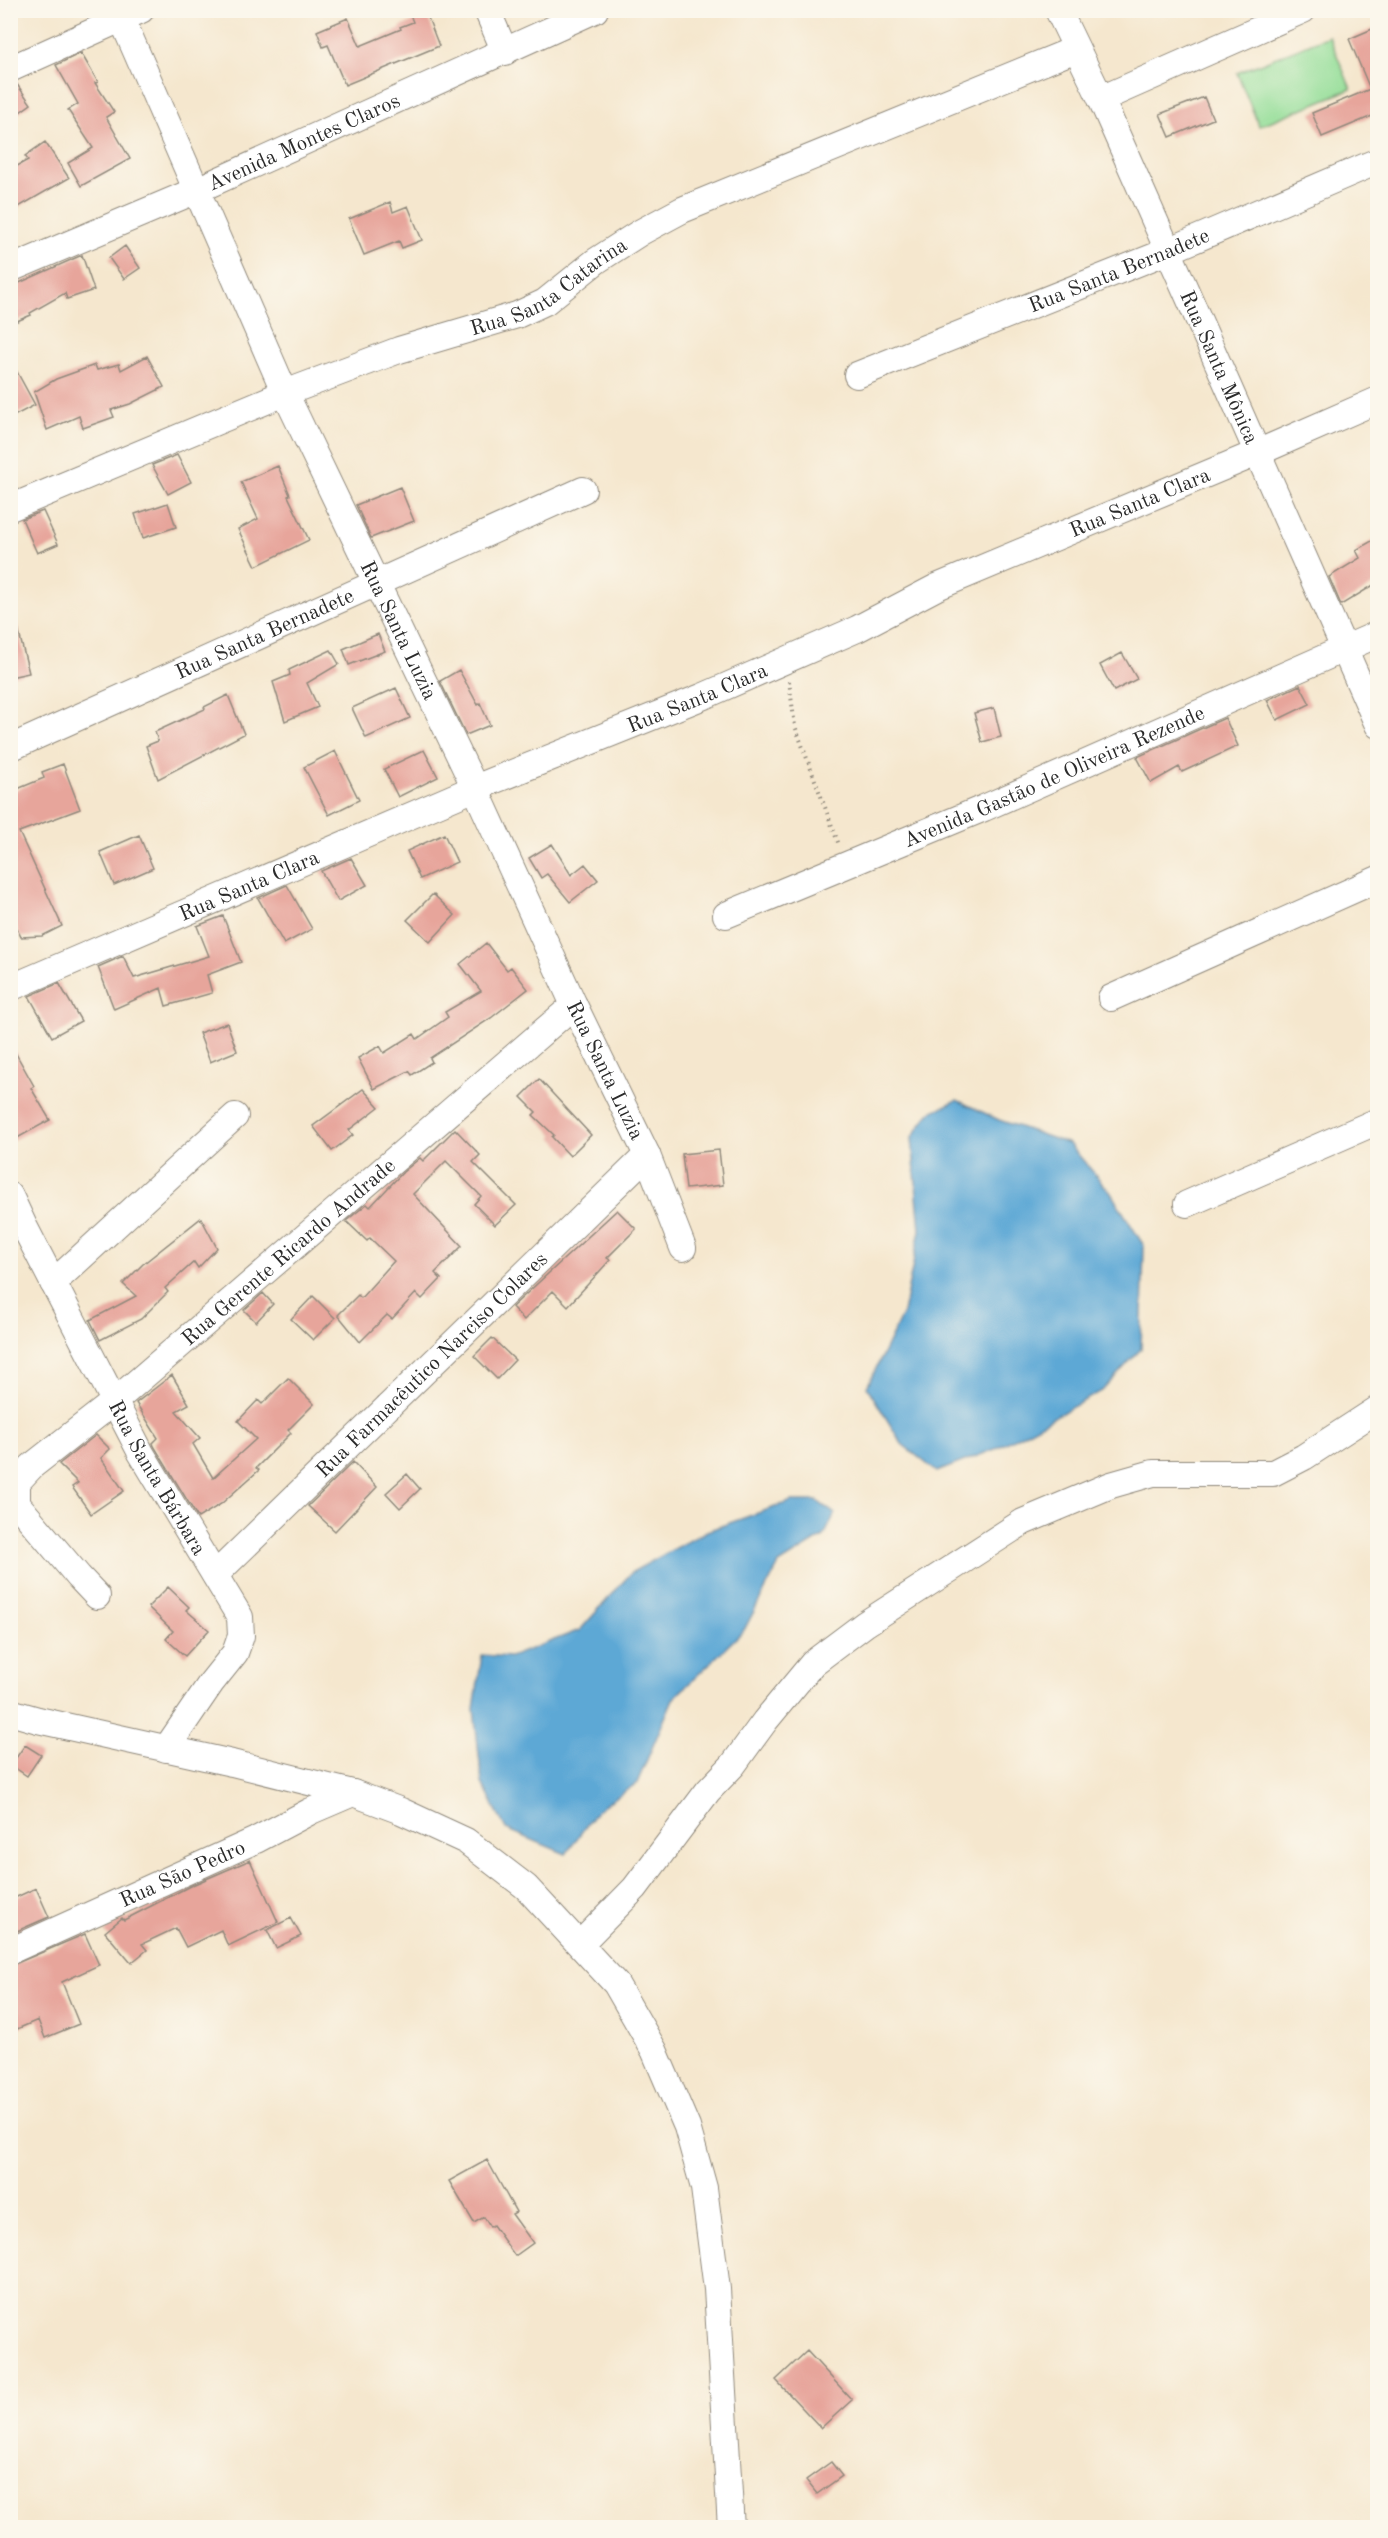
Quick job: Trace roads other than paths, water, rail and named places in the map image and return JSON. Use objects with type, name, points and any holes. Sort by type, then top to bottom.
[{"type":"street","points":[[487,10],[505,52]]},
{"type":"street","name":"Avenida Montes Claros","points":[[10,269],[197,190],[595,10]]},
{"type":"street","name":"Rua Santa Mônica","points":[[1058,10],[1101,99],[1377,725]]},
{"type":"street","points":[[1101,99],[1303,10]]},
{"type":"street","points":[[10,69],[127,14]]},
{"type":"street","name":"Rua Santa Luzia","points":[[127,14],[197,190],[285,393],[475,788],[574,1005],[647,1155],[683,1248]]},
{"type":"street","name":"Rua Santa Catarina","points":[[10,508],[285,393],[399,350],[517,315],[545,302],[596,261],[641,232],[682,210],[1076,48]]},
{"type":"street","name":"Rua Santa Bernadete","points":[[857,375],[1168,251],[1377,161]]},
{"type":"street","name":"Rua Santa Clara","points":[[10,988],[475,788],[704,696],[857,629],[937,587],[1257,453],[1377,400]]},
{"type":"street","name":"Rua Santa Bernadete","points":[[10,748],[583,490]]},
{"type":"street","name":"Avenida Gastão de Oliveira Rezende","points":[[726,915],[984,808],[1377,634]]},
{"type":"street","points":[[1111,998],[1377,879]]},
{"type":"street","name":"Rua Gerente Ricardo Andrade","points":[[97,1596],[17,1504],[17,1482],[32,1466],[115,1401],[574,1005]]},
{"type":"street","points":[[53,1283],[235,1116]]},
{"type":"street","points":[[1187,1204],[1377,1121]]},
{"type":"street","name":"Rua Farmacêutico Narciso Colares","points":[[215,1575],[647,1155]]},
{"type":"street","name":"Rua Santa Bárbara","points":[[10,1196],[17,1229],[53,1283],[141,1453],[240,1617],[241,1636],[235,1653],[204,1693],[166,1749]]},
{"type":"street","points":[[580,1944],[635,1888],[708,1791],[733,1765],[765,1721],[813,1663],[874,1618],[1023,1522],[1110,1485],[1153,1473],[1273,1473],[1304,1457],[1377,1409]]},
{"type":"street","points":[[10,1712],[353,1793],[400,1810],[466,1841],[526,1887],[616,1984],[654,2050],[687,2127],[704,2188],[717,2289],[731,2528]]},
{"type":"street","name":"Rua São Pedro","points":[[10,1951],[256,1840],[311,1810],[353,1793]]},
{"type":"water","points":[[957,1100],[999,1120],[1069,1144],[1111,1193],[1144,1246],[1141,1349],[1102,1391],[995,1449],[937,1472],[902,1444],[867,1387],[903,1313],[920,1230],[912,1138],[929,1113]]},
{"type":"water","points":[[792,1501],[817,1501],[835,1514],[824,1536],[779,1564],[744,1630],[673,1699],[637,1783],[597,1810],[566,1854],[506,1829],[482,1783],[474,1709],[482,1655],[510,1657],[580,1630],[632,1572],[707,1531]]}]
